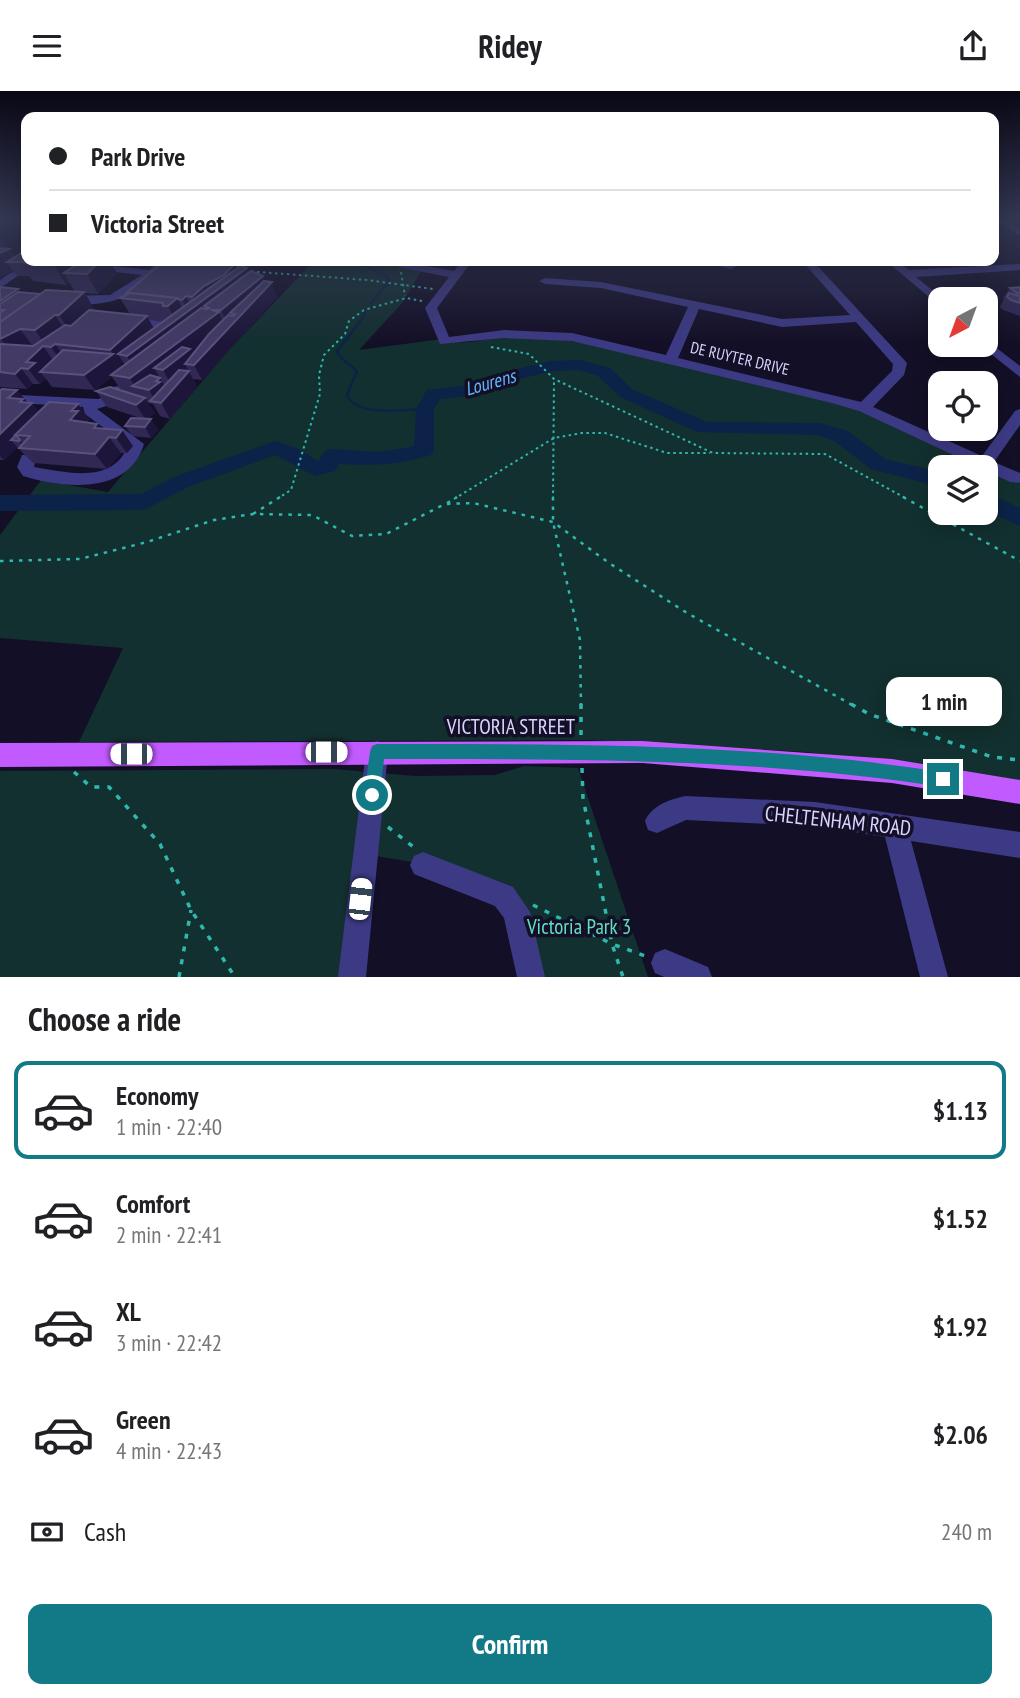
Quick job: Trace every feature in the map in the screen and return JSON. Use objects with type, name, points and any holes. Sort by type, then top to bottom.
[{"type":"main road","name":"VICTORIA STREET","points":[[0,755],[581,751],[706,755],[878,770],[1020,792]]},
{"type":"street","points":[[0,285],[27,266]]},
{"type":"street","points":[[111,311],[124,295],[160,266]]},
{"type":"street","points":[[416,266],[456,275]]},
{"type":"street","points":[[433,304],[463,266]]},
{"type":"street","points":[[812,266],[897,356],[901,366],[899,372],[864,408]]},
{"type":"street","points":[[896,266],[928,293]]},
{"type":"street","points":[[986,266],[990,269]]},
{"type":"street","points":[[905,274],[1020,267]]},
{"type":"street","points":[[150,345],[169,326],[58,299],[102,268],[151,273]]},
{"type":"street","points":[[116,285],[132,271]]},
{"type":"street","points":[[545,281],[601,285],[782,323],[860,318]]},
{"type":"street","name":"DE RUYTER DRIVE","points":[[433,304],[431,310],[442,339],[447,342],[504,334],[557,335],[671,359],[864,408],[967,455]]},
{"type":"street","points":[[671,359],[695,305]]},
{"type":"street","points":[[998,354],[1020,373]]},
{"type":"street","points":[[1,399],[94,403],[122,393]]},
{"type":"street","points":[[28,459],[25,467],[29,472],[86,481],[114,469],[135,450],[136,444],[90,411],[94,403]]},
{"type":"street","points":[[991,455],[1020,414]]},
{"type":"street","name":"DE RUYTER DRIVE","points":[[998,469],[1016,478]]},
{"type":"street","points":[[352,977],[377,752]]},
{"type":"street","name":"CHELTENHAM ROAD","points":[[657,821],[676,810],[686,808],[815,814],[1020,845]]},
{"type":"street","points":[[895,826],[934,977]]},
{"type":"street","points":[[423,865],[496,891],[511,903],[519,923],[531,977]]},
{"type":"street","points":[[665,963],[698,977]]},
{"type":"path","points":[[402,266],[401,284],[405,298]]},
{"type":"path","points":[[237,270],[443,290]]},
{"type":"path","points":[[253,515],[291,490],[320,394],[319,375],[324,355],[345,334],[349,321],[364,310],[405,298],[433,304]]},
{"type":"path","points":[[485,346],[529,354],[554,379],[713,453]]},
{"type":"path","points":[[554,379],[552,522],[580,640],[583,798],[612,944],[624,977]]},
{"type":"path","points":[[0,561],[80,559],[147,542],[214,520],[253,515],[312,515],[352,536],[386,534],[445,504],[554,438],[582,433],[605,433],[667,453],[825,454],[1020,561]]},
{"type":"path","points":[[445,504],[472,503],[515,511],[552,522],[609,563],[687,613],[869,714],[992,757],[1020,761]]},
{"type":"path","points":[[77,754],[72,771],[91,787],[109,787],[160,844],[191,910],[235,977]]},
{"type":"path","points":[[369,822],[382,822],[390,828],[415,849],[423,865]]},
{"type":"path","points":[[511,903],[521,899],[612,944],[665,963]]},
{"type":"path","points":[[179,977],[191,910]]},
{"type":"green space","points":[[309,266],[424,266],[403,302],[359,350],[442,339],[465,342],[502,338],[554,339],[586,343],[848,406],[956,455],[928,455],[928,525],[998,525],[998,474],[1020,484],[1020,782],[806,752],[588,740],[79,742],[123,648],[0,638],[0,535],[41,480],[108,492],[228,351]]},
{"type":"green space","name":"Victoria Park 3","points":[[524,766],[578,768],[648,977],[533,977],[518,913],[424,864],[364,854],[351,977],[0,977],[0,771],[334,769],[415,776],[495,775]]},
{"type":"building","points":[[74,266],[95,266],[87,274],[64,273]]},
{"type":"building","points":[[158,266],[233,266],[192,297],[186,296],[182,300],[125,294]]},
{"type":"building","points":[[240,266],[247,268],[127,356],[118,354]]},
{"type":"building","points":[[251,271],[263,276],[221,310],[211,310],[219,312],[130,378],[111,375],[201,308],[209,308],[204,306]]},
{"type":"building","points":[[264,281],[272,282],[194,365],[185,364],[209,334],[228,315],[233,316],[235,314],[230,313]]},
{"type":"building","points":[[0,287],[18,289],[0,301]]},
{"type":"building","points":[[1020,287],[1020,293],[1010,288]]},
{"type":"building","points":[[46,290],[84,292],[59,315],[55,315],[35,330],[20,329],[0,339],[0,322]]},
{"type":"building","points":[[18,292],[40,294],[0,322],[0,313],[4,310],[0,310],[0,304]]},
{"type":"building","points":[[130,293],[177,298],[168,306],[163,306],[163,303],[120,298]]},
{"type":"building","points":[[1009,293],[1020,296],[1020,303],[1007,297]]},
{"type":"building","points":[[89,310],[147,316],[110,350],[55,344],[51,347],[43,346],[26,362],[35,363],[28,369],[21,368],[15,374],[0,372],[0,344],[33,346],[65,325],[71,326]]},
{"type":"building","points":[[182,347],[190,349],[163,370],[154,368]]},
{"type":"building","points":[[63,350],[113,354],[84,375],[40,372]]},
{"type":"building","points":[[179,370],[189,371],[161,403],[150,401]]},
{"type":"building","points":[[150,375],[160,378],[156,381],[160,382],[149,390],[132,386]]},
{"type":"building","points":[[110,387],[145,398],[136,405],[96,391]]},
{"type":"building","points":[[0,390],[17,390],[8,398],[32,403],[0,434]]},
{"type":"building","points":[[49,402],[78,404],[71,411],[78,411],[70,420],[97,424],[94,428],[122,430],[116,438],[109,437],[95,454],[19,448],[30,436],[15,435]]},
{"type":"building","points":[[131,418],[151,419],[145,427],[125,426]]},
{"type":"waterway","points":[[365,266],[387,276],[388,281]]},
{"type":"waterway","points":[[371,303],[387,284]]},
{"type":"waterway","points":[[365,310],[363,318],[337,351],[339,356],[357,371],[347,395],[353,402],[371,410],[425,409]]},
{"type":"waterway","name":"Lourens","points":[[0,503],[144,502],[181,482],[275,448],[292,454],[315,469],[328,466],[332,456],[379,459],[412,454],[424,450],[425,409],[433,394],[480,389],[502,378],[551,366],[580,365],[604,372],[626,393],[704,428],[819,429],[841,436],[878,464],[928,477]]},
{"type":"waterway","name":"Lourens","points":[[998,507],[1020,518]]},
{"type":"route","points":[[372,795],[377,752],[642,752],[770,760],[892,771],[943,779]]}]
